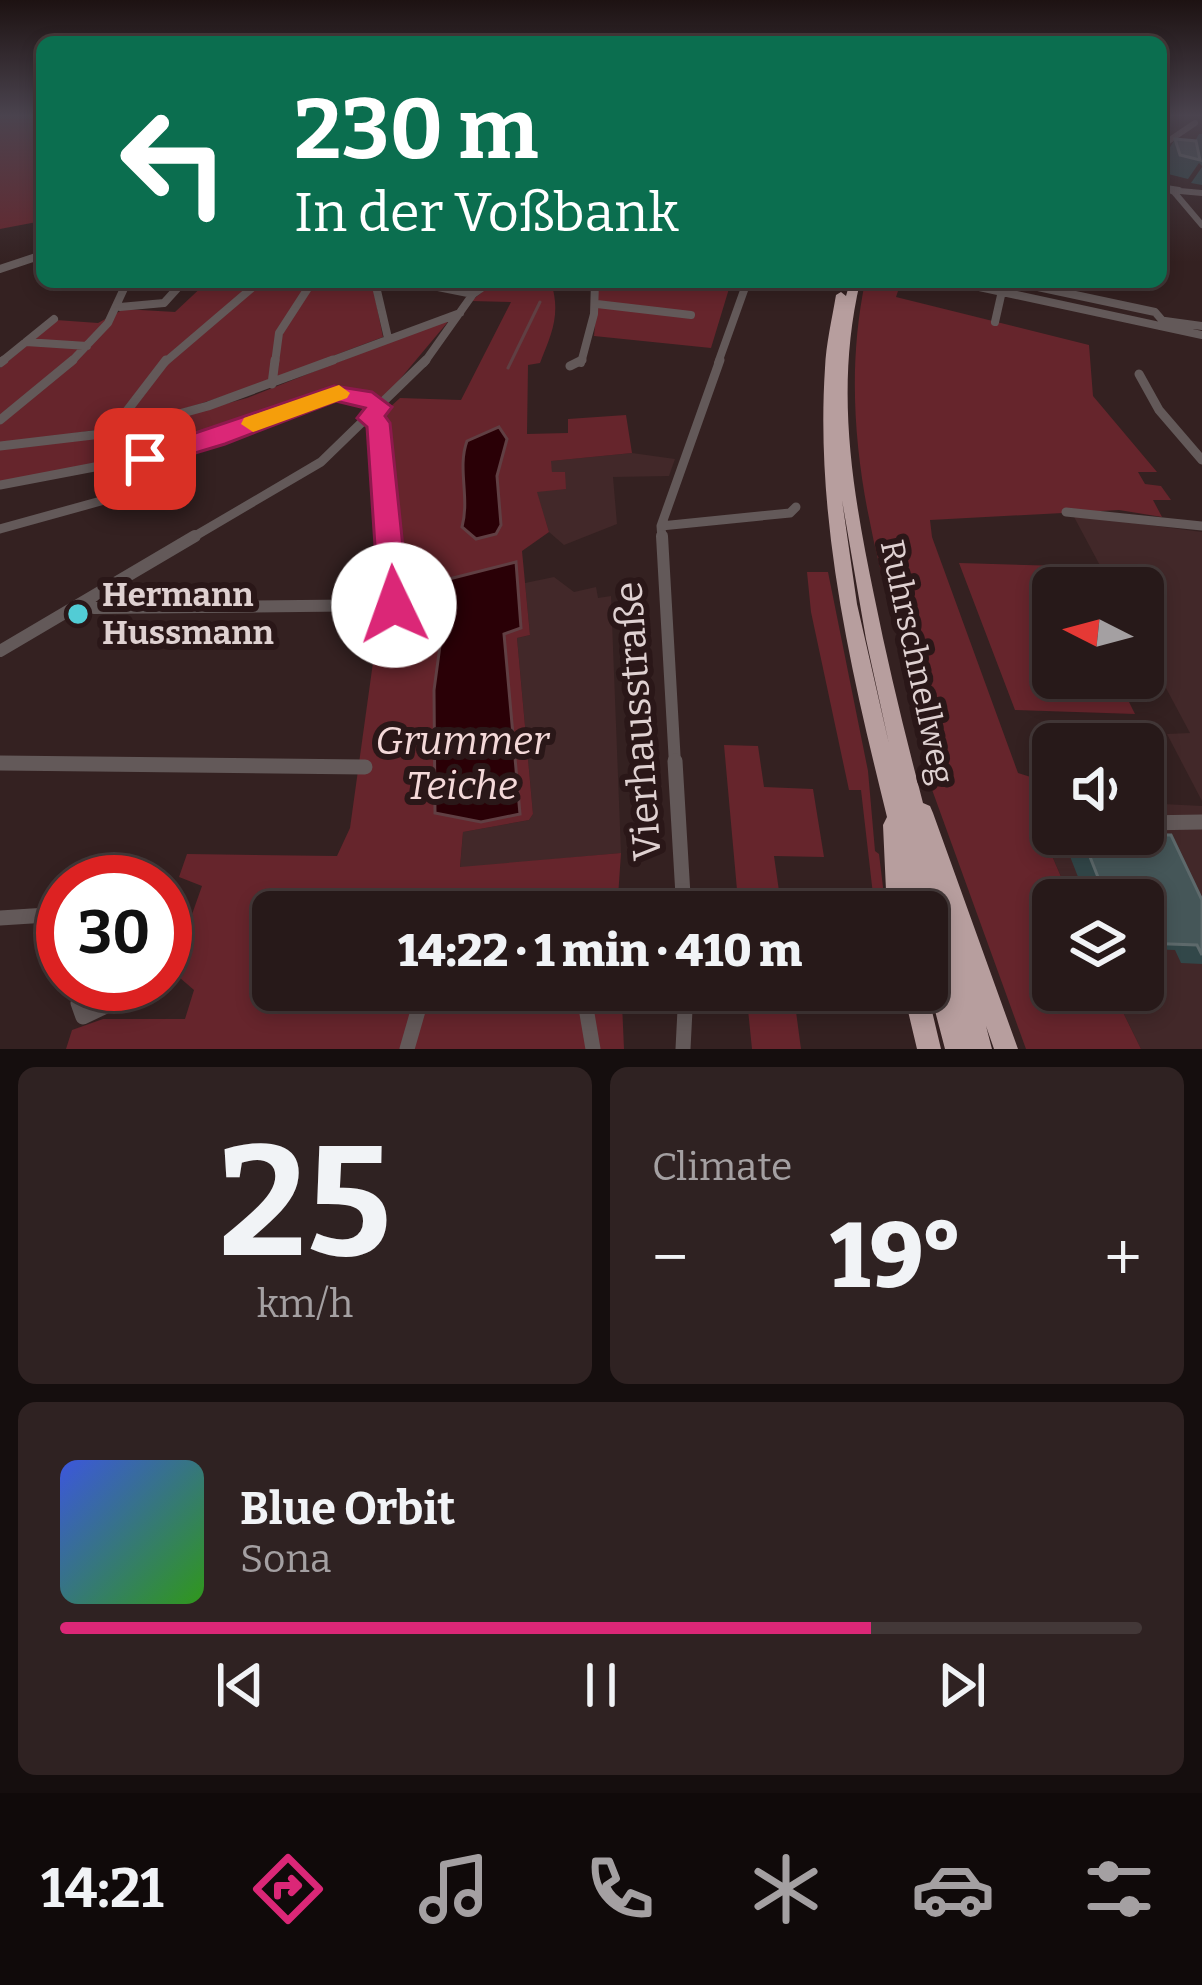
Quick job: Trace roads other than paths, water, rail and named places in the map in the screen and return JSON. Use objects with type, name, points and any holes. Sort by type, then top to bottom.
[{"type":"highway","name":"Ruhrschnellweg","points":[[843,288],[830,366],[831,449],[852,602],[895,767],[980,1049]]},
{"type":"highway","name":"Ruhrschnellweg","points":[[854,288],[845,327],[841,387],[847,473],[917,891]]},
{"type":"highway","points":[[895,767],[898,891]]},
{"type":"highway","points":[[895,767],[935,839],[1006,1049]]},
{"type":"highway","points":[[920,1011],[928,1049]]},
{"type":"highway","points":[[947,1011],[957,1049]]},
{"type":"street","points":[[1170,190],[1202,193]]},
{"type":"street","points":[[1170,190],[1202,225]]},
{"type":"street","points":[[0,269],[36,257]]},
{"type":"street","points":[[0,420],[87,346],[120,307],[125,288]]},
{"type":"street","points":[[120,307],[164,303],[178,288]]},
{"type":"street","points":[[110,433],[171,354],[252,288]]},
{"type":"street","points":[[272,384],[279,333],[308,288]]},
{"type":"street","points":[[376,288],[388,338]]},
{"type":"street","points":[[443,288],[473,294]]},
{"type":"street","points":[[0,651],[321,462],[428,360],[482,288]]},
{"type":"street","points":[[570,366],[581,364],[597,304],[596,288]]},
{"type":"street","name":"Vierhausstraße","points":[[683,891],[661,526],[743,288]]},
{"type":"street","points":[[987,288],[1202,330]]},
{"type":"street","points":[[1014,288],[1167,324]]},
{"type":"street","points":[[1043,288],[1155,312],[1167,324]]},
{"type":"street","points":[[995,322],[1002,291]]},
{"type":"street","points":[[597,304],[691,315]]},
{"type":"street","points":[[0,446],[110,433],[272,384],[460,313]]},
{"type":"street","points":[[0,363],[54,320]]},
{"type":"street","points":[[26,342],[87,346]]},
{"type":"street","points":[[1138,374],[1159,410],[1202,460]]},
{"type":"street","points":[[0,485],[117,466],[216,438],[334,393],[358,394],[380,407]]},
{"type":"street","points":[[87,603],[94,608],[394,605],[378,423],[369,418]]},
{"type":"street","points":[[0,529],[109,499],[117,466]]},
{"type":"street","points":[[661,526],[752,519],[790,513],[796,507]]},
{"type":"street","points":[[1066,512],[1202,526]]},
{"type":"street","points":[[0,764],[365,767]]},
{"type":"street","points":[[1164,823],[1202,822]]},
{"type":"street","points":[[0,918],[36,916]]},
{"type":"street","points":[[407,1049],[418,1011]]},
{"type":"street","points":[[587,1011],[593,1049]]},
{"type":"street","points":[[683,1049],[685,1011]]},
{"type":"waterway","points":[[508,368],[540,302]]},
{"type":"place","name":"Hermann Hussmann","points":[[78,614]]},
{"type":"park label","name":"Grummer Teiche","points":[[462,764]]}]
